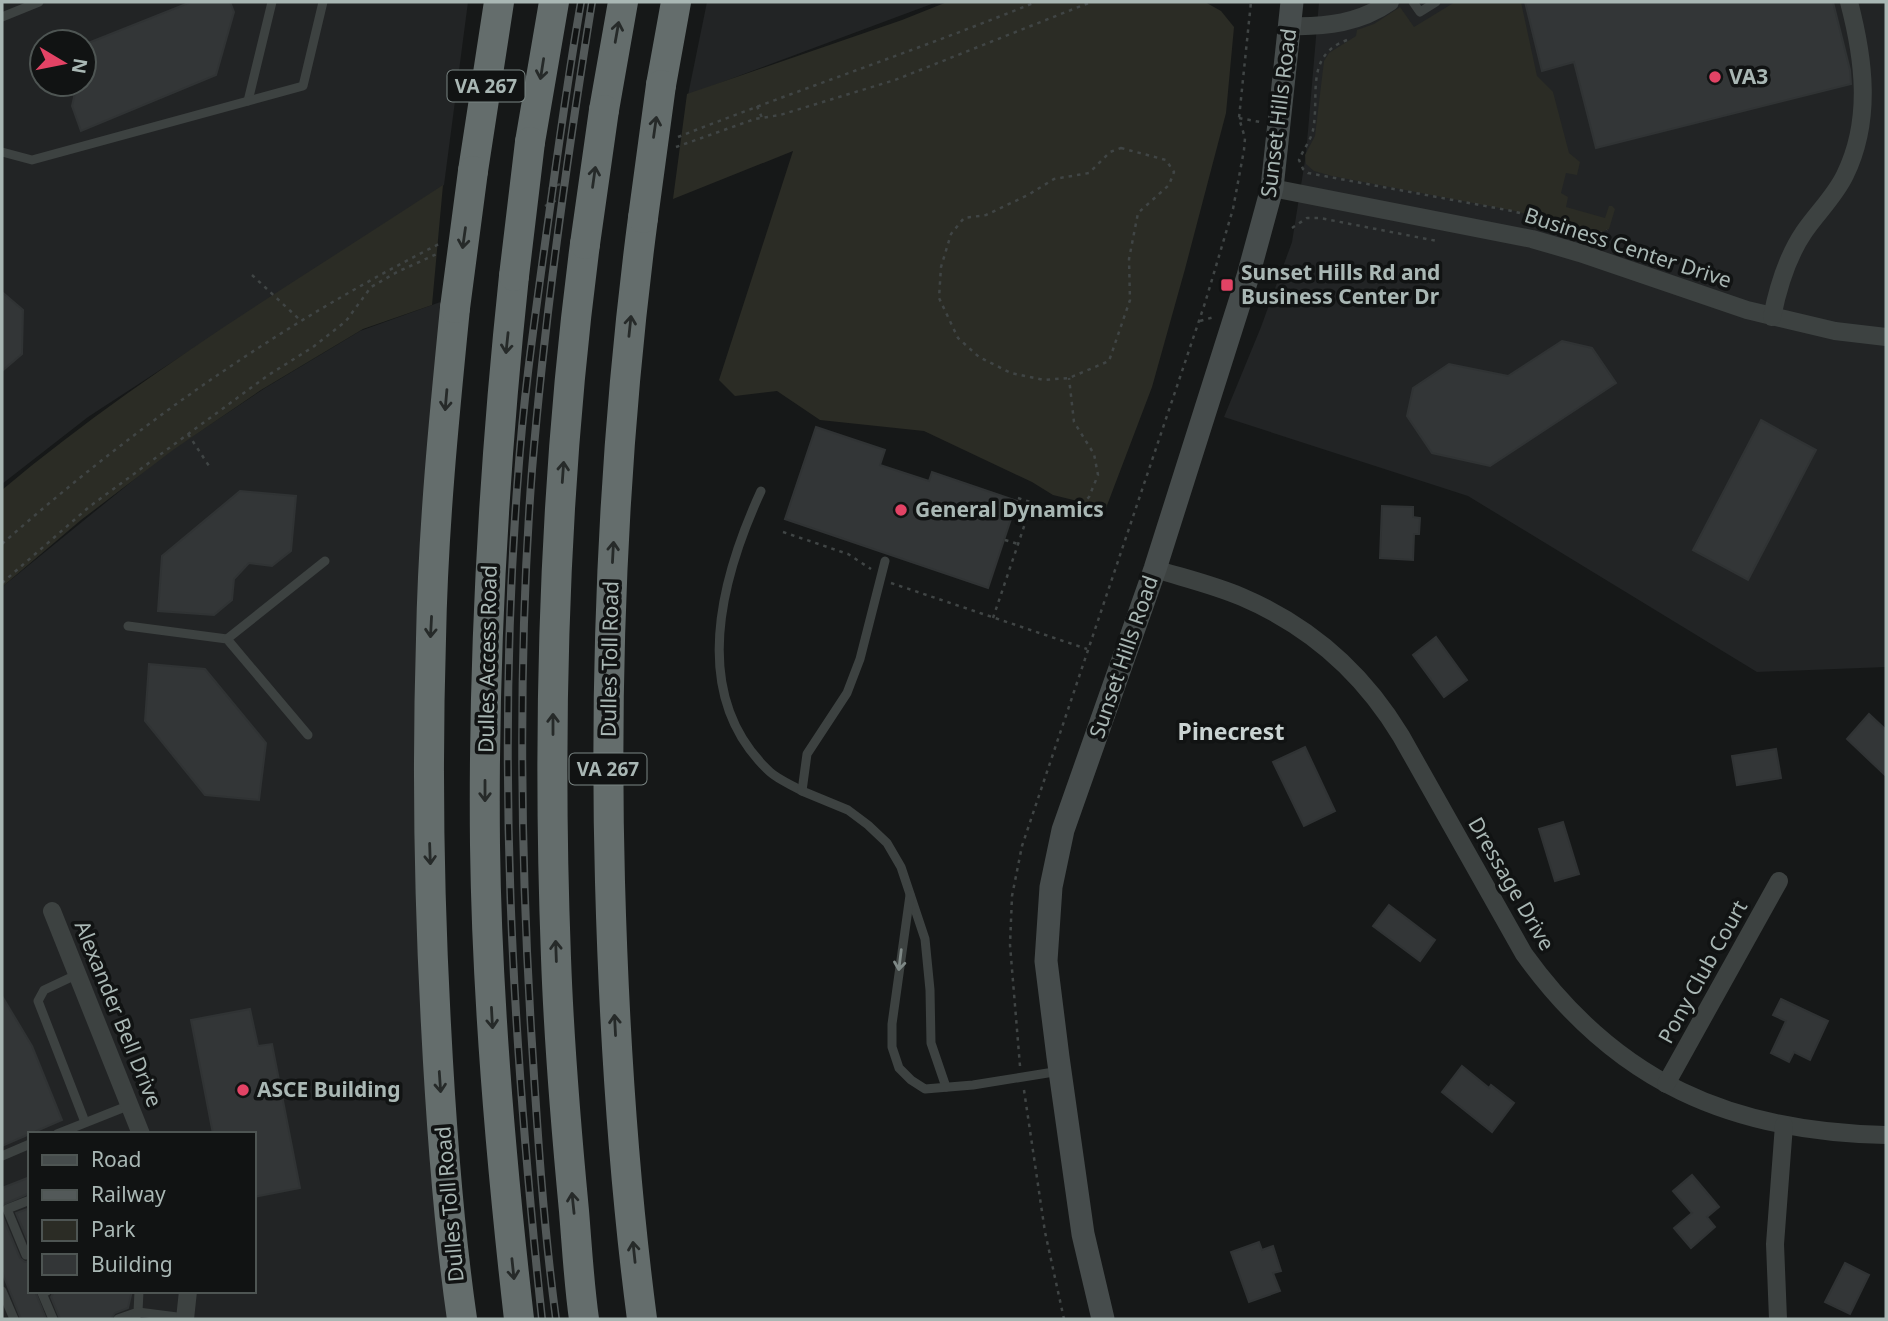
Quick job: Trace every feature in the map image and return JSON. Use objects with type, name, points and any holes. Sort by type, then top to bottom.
[{"type":"highway","name":"Dulles Toll Road","points":[[462,1319],[446,1171],[434,978],[429,843],[431,637],[440,466],[455,308],[499,2]]},
{"type":"highway","name":"Dulles Access Road","points":[[519,1319],[495,1080],[485,845],[489,587],[502,391],[514,276],[530,142],[554,2]]},
{"type":"highway","points":[[584,1319],[566,1137],[559,1027],[553,879],[553,663],[569,402],[604,110],[623,2]]},
{"type":"highway","name":"Dulles Toll Road","points":[[642,1319],[624,1161],[616,1049],[608,736],[611,576],[629,334],[643,218],[676,2]]},
{"type":"main road","name":"Sunset Hills Road","points":[[1103,1319],[1083,1234],[1046,961],[1051,887],[1071,807],[1155,569],[1239,306],[1272,188],[1293,2]]},
{"type":"street","points":[[1290,26],[1345,23],[1371,14],[1390,2]]},
{"type":"street","points":[[1772,317],[1783,273],[1793,250],[1845,177],[1856,145],[1862,112],[1863,74],[1860,45],[1849,2]]},
{"type":"street","name":"Business Center Drive","points":[[1272,188],[1532,239],[1772,317],[1835,331],[1886,337]]},
{"type":"street","name":"Dressage Drive","points":[[1155,569],[1241,596],[1278,615],[1312,636],[1355,673],[1385,710],[1524,954],[1548,986],[1602,1042],[1632,1065],[1666,1084],[1737,1113],[1784,1125],[1832,1132],[1886,1135]]},
{"type":"street","name":"Pony Club Court","points":[[1666,1084],[1779,881]]},
{"type":"street","name":"Alexander Bell Drive","points":[[52,911],[140,1132]]},
{"type":"street","points":[[1778,1319],[1775,1244],[1784,1125]]},
{"type":"street","points":[[185,1319],[188,1293]]},
{"type":"lane","points":[[2,17],[39,2]]},
{"type":"lane","points":[[247,101],[272,2]]},
{"type":"lane","points":[[2,152],[32,160],[303,86],[323,2]]},
{"type":"lane","points":[[1413,2],[1420,12],[1436,2]]},
{"type":"lane","points":[[761,491],[743,530],[723,599],[718,633],[719,669],[730,710],[748,748],[772,774],[802,791],[848,810],[887,843],[901,867],[925,939],[931,1043],[946,1087]]},
{"type":"lane","points":[[227,639],[325,561]]},
{"type":"lane","points":[[802,791],[807,754],[847,693],[860,659],[885,561]]},
{"type":"lane","points":[[128,626],[227,639],[307,735]]},
{"type":"lane","points":[[910,893],[892,1024],[892,1047],[899,1068],[925,1089],[974,1085],[1060,1071]]},
{"type":"lane","points":[[78,974],[44,990],[38,1001],[85,1122]]},
{"type":"lane","points":[[62,1132],[130,1105]]},
{"type":"lane","points":[[2,1156],[28,1145]]},
{"type":"lane","points":[[28,1201],[7,1209],[26,1255],[28,1254]]},
{"type":"lane","points":[[2,1291],[14,1319]]},
{"type":"lane","points":[[42,1293],[52,1319]]},
{"type":"lane","points":[[136,1315],[139,1293]]},
{"type":"lane","points":[[118,1319],[136,1315],[185,1319]]},
{"type":"path","points":[[1354,20],[1355,32],[1350,39],[1321,59],[1317,72],[1313,132],[1299,160],[1303,169],[1308,173],[1513,212],[1594,232],[1602,233],[1607,230]]},
{"type":"path","points":[[757,106],[762,118]]},
{"type":"path","points":[[1239,118],[1260,122]]},
{"type":"path","points":[[1121,148],[1166,160],[1174,172],[1169,185],[1138,213],[1129,259],[1130,300],[1109,361],[1069,378],[1044,380],[1011,373],[979,357],[958,338],[939,298],[941,267],[951,234],[964,218],[986,215],[1054,179],[1089,173],[1110,152],[1121,148]]},
{"type":"path","points":[[1292,228],[1307,218],[1320,218],[1437,241]]},
{"type":"path","points":[[251,275],[300,320]]},
{"type":"path","points":[[368,281],[371,287]]},
{"type":"path","points":[[1018,498],[1059,511],[1077,510],[1089,497],[1098,475],[1094,454],[1074,422],[1069,378]]},
{"type":"path","points":[[188,434],[211,469]]},
{"type":"path","points":[[993,618],[1032,503]]},
{"type":"path","points":[[783,532],[848,554],[893,584],[1087,649]]},
{"type":"path","points":[[1005,540],[1018,544]]},
{"type":"shaded area","points":[[2,2],[468,2],[444,185],[88,417],[2,484]]},
{"type":"shaded area","points":[[707,2],[937,2],[688,95]]},
{"type":"shaded area","points":[[1319,2],[1886,2],[1886,667],[1757,672],[1468,496],[1224,417],[1292,242],[1306,154]]},
{"type":"shaded area","points":[[457,296],[429,699],[463,1319],[2,1319],[2,587],[163,456],[265,388],[360,331]]},
{"type":"green space","points":[[947,2],[1205,2],[1221,11],[1234,27],[1226,113],[1185,269],[1152,387],[1106,508],[1053,495],[1032,482],[924,431],[820,420],[777,391],[735,396],[719,380],[793,151],[673,199],[687,94]]},
{"type":"green space","points":[[1455,2],[1521,2],[1537,76],[1553,92],[1569,153],[1580,162],[1577,175],[1566,173],[1561,193],[1568,197],[1566,207],[1605,218],[1609,206],[1612,206],[1615,209],[1609,229],[1595,232],[1515,211],[1332,176],[1314,171],[1306,164],[1305,155],[1315,136],[1324,61],[1329,53],[1356,36],[1357,30],[1374,24],[1400,7],[1414,27]]},
{"type":"green space","points":[[443,185],[432,305],[363,329],[261,390],[173,450],[81,520],[2,587],[2,490],[54,448],[162,369]]},
{"type":"building","points":[[191,2],[230,2],[234,12],[216,75],[81,131],[72,106],[74,98],[98,98],[98,39]]},
{"type":"building","name":"VA3","points":[[1525,2],[1833,2],[1851,84],[1596,148],[1574,62],[1542,71]]},
{"type":"building","points":[[2,292],[23,310],[22,354],[2,371]]},
{"type":"building","points":[[1562,341],[1592,348],[1616,383],[1490,466],[1432,453],[1407,416],[1413,388],[1449,364],[1508,376]]},
{"type":"building","points":[[1761,420],[1816,450],[1748,580],[1693,550]]},
{"type":"building","name":"General Dynamics","points":[[816,427],[885,450],[880,465],[929,481],[932,472],[1017,501],[988,588],[785,519]]},
{"type":"building","points":[[240,491],[296,496],[291,551],[272,566],[249,563],[234,579],[232,600],[214,615],[158,611],[162,556]]},
{"type":"building","points":[[1382,506],[1413,507],[1413,517],[1420,518],[1419,534],[1414,534],[1413,560],[1380,558]]},
{"type":"building","points":[[1436,637],[1467,680],[1444,697],[1413,655]]},
{"type":"building","points":[[149,664],[205,669],[266,743],[259,800],[205,795],[145,721]]},
{"type":"building","points":[[1869,714],[1886,730],[1886,776],[1847,739]]},
{"type":"building","points":[[1305,747],[1335,811],[1304,826],[1273,762]]},
{"type":"building","points":[[1776,749],[1781,778],[1737,785],[1732,756]]},
{"type":"building","points":[[1563,822],[1579,874],[1555,881],[1539,829]]},
{"type":"building","points":[[1389,905],[1435,940],[1420,961],[1373,926]]},
{"type":"building","points":[[2,996],[32,1046],[62,1120],[28,1132],[28,1135],[2,1146]]},
{"type":"building","points":[[1781,999],[1828,1021],[1810,1060],[1794,1052],[1789,1062],[1771,1053],[1786,1021],[1773,1015]]},
{"type":"building","name":"ASCE Building","points":[[250,1009],[258,1046],[272,1044],[300,1188],[256,1197],[256,1132],[213,1132],[191,1020]]},
{"type":"building","points":[[1462,1066],[1489,1088],[1491,1085],[1514,1103],[1492,1132],[1442,1092]]},
{"type":"building","points":[[1692,1175],[1719,1207],[1707,1217],[1715,1227],[1691,1248],[1674,1228],[1692,1213],[1673,1191]]},
{"type":"building","points":[[28,1178],[28,1194],[2,1205],[2,1188]]},
{"type":"building","points":[[28,1209],[28,1241],[16,1213]]},
{"type":"building","points":[[2,1215],[20,1258],[28,1261],[28,1293],[36,1293],[46,1319],[21,1319],[2,1272]]},
{"type":"building","points":[[1259,1242],[1262,1250],[1273,1246],[1281,1271],[1273,1273],[1280,1291],[1249,1302],[1231,1252]]},
{"type":"building","points":[[1845,1263],[1869,1275],[1850,1314],[1825,1302]]},
{"type":"building","points":[[53,1293],[132,1293],[128,1308],[115,1313],[111,1319],[60,1319],[51,1297]]},
{"type":"railway","points":[[542,1319],[522,1109],[510,898],[508,687],[511,581],[525,394],[581,2]]},
{"type":"railway","points":[[556,1319],[541,1174],[527,958],[522,749],[524,609],[532,470],[543,352],[565,177],[592,2]]},
{"type":"place","name":"VA3","points":[[1715,77]]},
{"type":"place","name":"Sunset Hills Rd and Business Center Dr","points":[[1227,285]]},
{"type":"place","name":"General Dynamics","points":[[901,510]]},
{"type":"place","name":"ASCE Building","points":[[243,1090]]},
{"type":"district","name":"Pinecrest","points":[[1231,732]]}]
